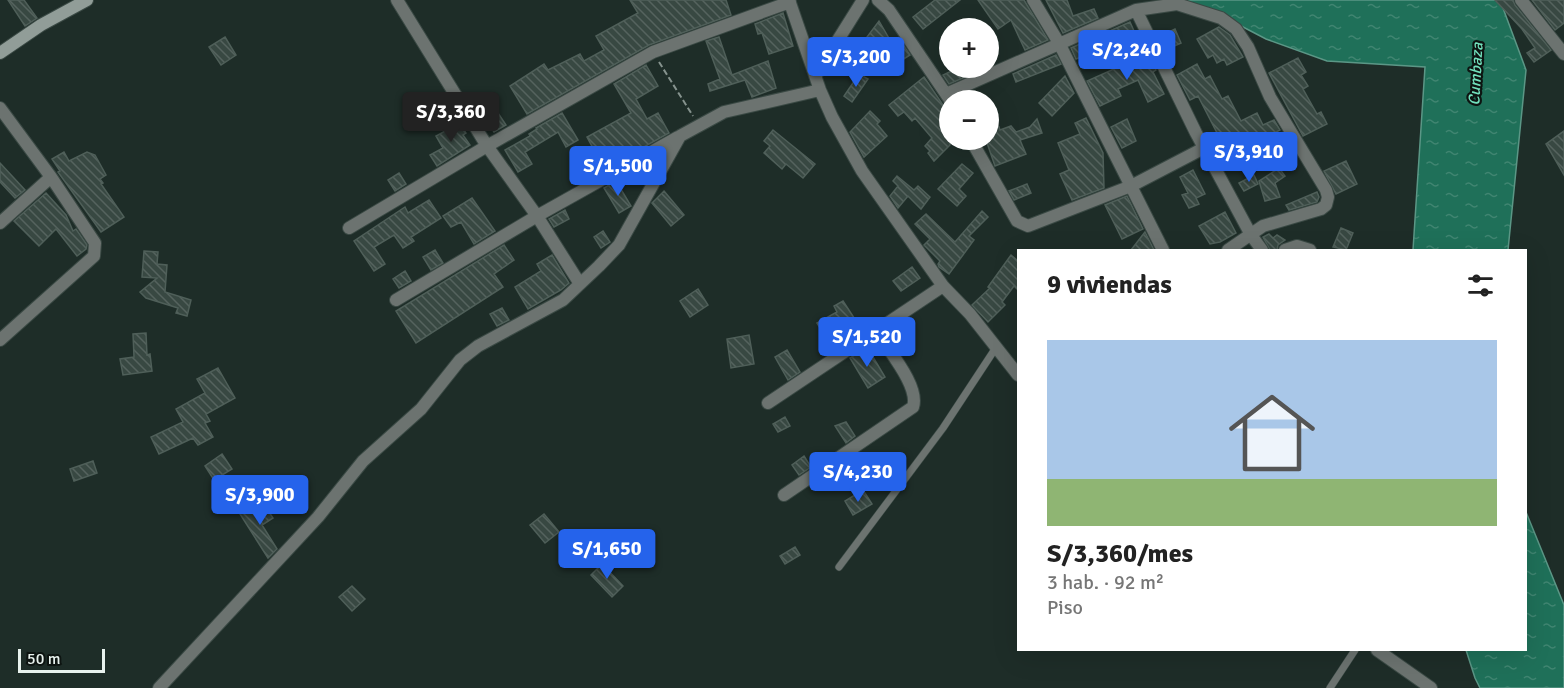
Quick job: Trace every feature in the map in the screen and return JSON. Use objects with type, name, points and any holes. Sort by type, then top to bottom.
[{"type":"street","points":[[0,53],[41,25],[87,0]]},
{"type":"street","points":[[397,0],[487,146],[537,216],[580,284]]},
{"type":"street","points":[[816,75],[863,0]]},
{"type":"street","points":[[878,0],[889,10],[943,90]]},
{"type":"street","points":[[1033,0],[1059,43],[1162,249]]},
{"type":"street","points":[[1521,0],[1563,49]]},
{"type":"street","points":[[349,228],[487,146],[653,52],[789,1],[820,90],[862,171],[943,286],[970,314],[1017,374]]},
{"type":"street","points":[[962,90],[1059,43],[1136,10],[1177,4],[1221,18],[1236,29],[1248,47],[1270,97],[1328,197],[1326,205],[1321,209],[1263,226],[1230,249]]},
{"type":"street","points":[[1136,10],[1204,148],[1251,235],[1261,249]]},
{"type":"street","points":[[396,300],[537,216],[724,112],[820,90]]},
{"type":"street","points":[[0,108],[51,177],[95,243],[96,250],[94,256],[0,340]]},
{"type":"street","points":[[159,688],[318,517],[363,461],[422,410],[460,360],[478,346],[563,300],[619,245],[680,136]]},
{"type":"street","points":[[977,150],[1017,222],[1024,225],[1034,224],[1131,186],[1204,148]]},
{"type":"street","points":[[0,223],[51,177]]},
{"type":"street","points":[[1289,249],[1297,246],[1307,249]]},
{"type":"street","points":[[768,403],[943,286]]},
{"type":"street","points":[[784,495],[913,407],[915,402],[912,388],[876,330]]},
{"type":"street","points":[[1378,651],[1431,688]]},
{"type":"lane","points":[[839,567],[943,428],[997,346]]},
{"type":"lane","points":[[1330,688],[1354,651]]},
{"type":"path","points":[[653,52],[699,126]]},
{"type":"water","name":"Cumbaza","points":[[1183,0],[1500,0],[1526,70],[1508,249],[1413,249],[1425,67],[1327,61],[1266,39],[1220,15]]},
{"type":"water","points":[[1527,514],[1564,605],[1564,688],[1480,688],[1466,651],[1527,651]]},
{"type":"building","points":[[8,0],[24,0],[37,18],[25,26]]},
{"type":"building","points":[[630,0],[726,0],[731,15],[649,45],[527,114],[510,86],[544,64],[548,70],[580,54],[584,61],[604,50],[596,36],[638,13]]},
{"type":"building","points":[[935,0],[960,0],[923,29],[913,17]]},
{"type":"building","points":[[978,0],[1024,0],[1048,40],[1025,50],[1011,20],[999,28],[999,18],[990,18]]},
{"type":"building","points":[[1046,0],[1067,0],[1073,16],[1094,9],[1098,18],[1063,33]]},
{"type":"building","points":[[1495,0],[1513,0],[1551,50],[1534,62],[1527,53],[1535,48],[1522,29]]},
{"type":"building","points":[[1532,0],[1564,0],[1564,23],[1555,30]]},
{"type":"building","points":[[783,13],[793,46],[769,54],[762,33],[758,34],[755,24]]},
{"type":"building","points":[[879,21],[894,47],[874,58],[864,41]]},
{"type":"building","points":[[1130,22],[1139,42],[1093,60],[1091,53],[1076,59],[1071,48]]},
{"type":"building","points":[[1219,27],[1230,35],[1243,57],[1227,65],[1224,59],[1217,63],[1213,55],[1208,58],[1197,39]]},
{"type":"building","points":[[1175,29],[1181,43],[1165,50],[1158,37]]},
{"type":"building","points":[[225,37],[236,55],[221,65],[209,47]]},
{"type":"building","points":[[719,37],[732,75],[768,61],[776,88],[752,97],[745,80],[710,91],[708,84],[720,79],[706,41]]},
{"type":"building","points":[[902,43],[910,55],[899,62],[891,51]]},
{"type":"building","points":[[1056,55],[1061,64],[1016,82],[1013,74]]},
{"type":"building","points":[[1145,55],[1147,59],[1150,57],[1156,70],[1153,72],[1164,94],[1148,102],[1138,80],[1118,89],[1121,96],[1100,106],[1087,81]]},
{"type":"building","points":[[1298,58],[1306,72],[1301,75],[1308,86],[1303,89],[1317,114],[1321,112],[1327,124],[1303,136],[1269,73]]},
{"type":"building","points":[[1197,64],[1205,79],[1210,76],[1222,99],[1228,96],[1241,121],[1257,113],[1263,125],[1274,120],[1280,130],[1269,136],[1276,149],[1260,157],[1248,133],[1216,149],[1210,137],[1217,133],[1198,96],[1190,100],[1177,75]]},
{"type":"building","points":[[646,65],[658,86],[636,99],[647,119],[658,113],[669,133],[583,181],[573,164],[595,152],[587,137],[631,113],[614,84]]},
{"type":"building","points":[[859,74],[868,79],[852,102],[844,96]]},
{"type":"building","points":[[1065,76],[1074,93],[1052,116],[1039,103]]},
{"type":"building","points":[[924,77],[939,99],[939,150],[945,150],[934,161],[925,146],[932,138],[915,118],[912,121],[904,112],[898,116],[889,105]]},
{"type":"building","points":[[945,78],[963,78],[949,84]]},
{"type":"building","points":[[492,104],[506,125],[494,132],[481,112]]},
{"type":"building","points":[[870,111],[880,121],[877,124],[887,136],[864,157],[850,132]]},
{"type":"building","points":[[562,113],[578,140],[566,147],[558,132],[525,152],[532,164],[518,172],[505,150],[530,136],[529,134],[536,128]]},
{"type":"building","points":[[456,118],[466,133],[463,135],[470,145],[437,166],[430,155],[443,148],[436,136],[449,129],[447,125]]},
{"type":"building","points":[[1086,118],[1103,153],[1104,188],[1072,200],[1060,174],[1069,170],[1058,143],[1080,134],[1075,123]]},
{"type":"building","points":[[1037,119],[1042,133],[1020,140],[1026,154],[995,166],[989,150],[999,150],[999,127],[1000,130],[1011,126],[1016,132],[1030,127]]},
{"type":"building","points":[[1127,119],[1136,141],[1122,148],[1111,127]]},
{"type":"building","points":[[773,130],[815,164],[803,178],[786,164],[782,169],[764,153],[770,146],[764,141]]},
{"type":"building","points":[[1564,131],[1564,175],[1546,144]]},
{"type":"building","points":[[64,152],[69,161],[87,152],[95,155],[106,175],[100,179],[103,183],[101,184],[124,217],[101,232],[58,172],[60,171],[52,159]]},
{"type":"building","points":[[1346,161],[1357,184],[1336,194],[1324,171]]},
{"type":"building","points":[[0,163],[25,190],[15,198],[0,182]]},
{"type":"building","points":[[962,164],[973,173],[959,189],[966,196],[957,206],[938,189]]},
{"type":"building","points":[[1279,168],[1285,176],[1275,183],[1280,197],[1265,201],[1259,181]]},
{"type":"building","points":[[1193,170],[1205,194],[1196,198],[1199,204],[1189,208],[1182,195],[1188,193],[1180,177]]},
{"type":"building","points":[[399,173],[406,184],[395,191],[388,180]]},
{"type":"building","points":[[1254,175],[1258,184],[1244,191],[1239,183]]},
{"type":"building","points":[[897,176],[914,190],[918,186],[930,197],[921,209],[908,196],[898,208],[890,196],[898,186],[893,181]]},
{"type":"building","points":[[616,181],[631,206],[619,213],[604,188]]},
{"type":"building","points":[[1027,184],[1031,193],[1014,200],[1009,191]]},
{"type":"building","points":[[664,191],[684,215],[671,226],[652,203]]},
{"type":"building","points":[[1317,192],[1319,197],[1317,202],[1289,210],[1286,205]]},
{"type":"building","points":[[46,193],[66,215],[73,231],[76,229],[87,245],[86,249],[77,256],[56,229],[39,246],[14,221]]},
{"type":"building","points":[[1127,196],[1143,229],[1122,239],[1105,205]]},
{"type":"building","points":[[472,198],[495,231],[474,244],[461,222],[451,227],[443,216]]},
{"type":"building","points":[[429,200],[441,218],[411,237],[414,241],[403,248],[394,235],[374,247],[385,264],[374,271],[354,241],[405,207],[408,213]]},
{"type":"building","points":[[565,210],[569,219],[554,227],[549,219]]},
{"type":"building","points":[[982,211],[988,217],[969,236],[974,240],[949,274],[939,267],[940,261],[924,245],[930,239],[915,224],[926,214],[955,242]]},
{"type":"building","points":[[1225,212],[1236,233],[1220,242],[1210,244],[1199,226]]},
{"type":"building","points":[[1341,228],[1353,233],[1346,249],[1333,247]]},
{"type":"building","points":[[603,231],[610,242],[601,248],[594,237]]},
{"type":"building","points":[[1145,232],[1154,249],[1132,249]]},
{"type":"building","points":[[1269,234],[1273,238],[1277,235],[1285,240],[1278,245],[1277,249],[1269,249],[1263,237]]},
{"type":"building","points":[[504,245],[514,260],[494,274],[503,287],[416,343],[396,311]]},
{"type":"building","points":[[435,250],[443,263],[431,270],[423,257]]},
{"type":"building","points":[[144,251],[158,252],[157,264],[167,265],[165,292],[191,300],[187,316],[176,313],[178,308],[146,298],[140,292],[157,278],[142,277]]},
{"type":"building","points":[[552,255],[569,283],[528,309],[515,287],[541,271],[537,264]]},
{"type":"building","points":[[1011,255],[1017,260],[1017,289],[1014,286],[1002,302],[1005,305],[988,322],[972,305],[990,288],[988,287]]},
{"type":"building","points":[[912,267],[920,278],[901,291],[893,281]]},
{"type":"building","points":[[405,271],[411,281],[399,288],[393,279]]},
{"type":"building","points":[[698,289],[708,305],[690,317],[680,301]]},
{"type":"building","points":[[843,301],[860,327],[841,338],[844,342],[833,350],[817,323],[837,312],[834,306]]},
{"type":"building","points":[[502,308],[509,320],[497,326],[490,314]]},
{"type":"building","points":[[146,333],[147,355],[150,354],[152,371],[123,375],[120,359],[134,357],[133,334]]},
{"type":"building","points":[[749,335],[754,364],[731,368],[727,339]]},
{"type":"building","points":[[867,347],[885,377],[868,388],[850,358]]},
{"type":"building","points":[[787,350],[800,372],[788,380],[775,357]]},
{"type":"building","points":[[218,368],[235,398],[206,414],[210,421],[205,423],[213,437],[198,445],[193,438],[159,454],[151,437],[183,422],[176,409],[205,393],[197,379]]},
{"type":"building","points":[[785,417],[790,426],[778,432],[773,424]]},
{"type":"building","points":[[846,422],[855,436],[846,443],[835,426]]},
{"type":"building","points":[[222,454],[232,469],[214,480],[205,466]]},
{"type":"building","points":[[804,456],[811,467],[799,475],[792,465]]},
{"type":"building","points":[[93,461],[97,473],[74,481],[70,469]]},
{"type":"building","points":[[863,490],[872,504],[853,515],[845,501]]},
{"type":"building","points":[[261,500],[273,518],[262,525],[277,549],[268,558],[240,514]]},
{"type":"building","points":[[544,514],[559,532],[545,543],[530,525]]},
{"type":"building","points":[[795,547],[800,555],[785,564],[780,556]]},
{"type":"building","points":[[602,564],[623,586],[612,597],[591,575]]},
{"type":"building","points":[[352,586],[365,599],[352,611],[339,597]]}]
